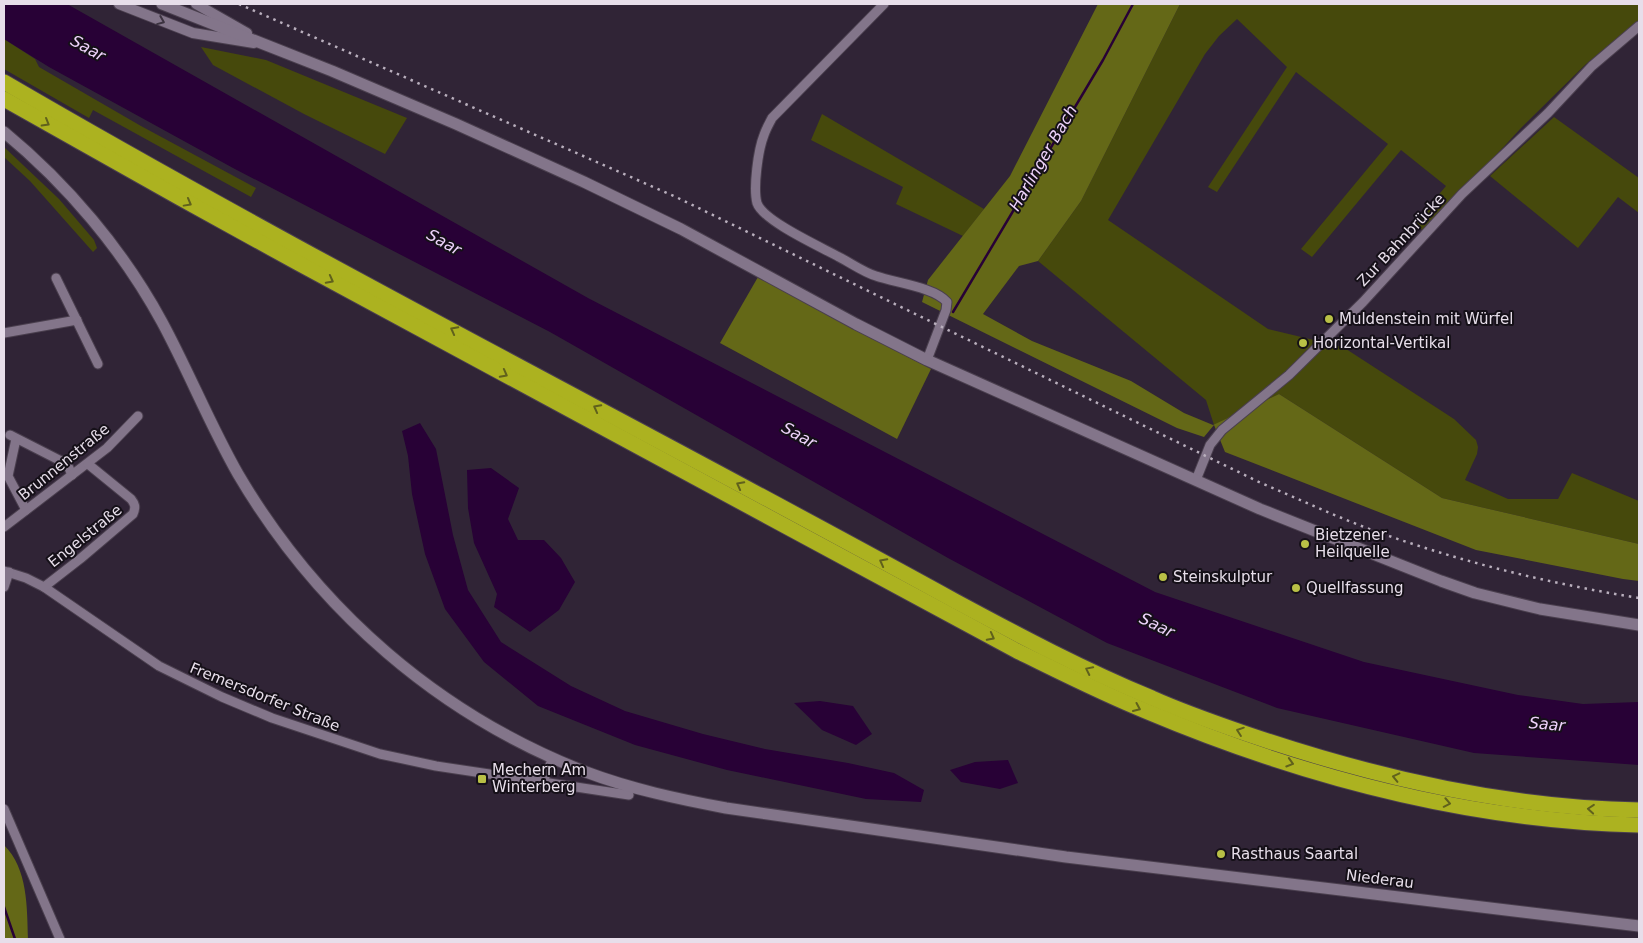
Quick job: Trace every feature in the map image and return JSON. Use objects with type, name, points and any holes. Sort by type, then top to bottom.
[{"type":"highway","points":[[4,82],[187,186],[922,591],[1026,655],[1090,687],[1216,738],[1313,771],[1418,798],[1505,814],[1592,824],[1639,825]]},
{"type":"highway","points":[[4,99],[180,198],[922,591]]},
{"type":"highway","points":[[952,608],[1153,699],[1282,746],[1378,773],[1462,792],[1555,806],[1603,810],[1639,810]]},
{"type":"main road","points":[[162,4],[268,45],[440,117],[631,204],[927,360],[1268,513],[1441,582],[1501,600],[1540,609],[1639,625]]},
{"type":"main road","name":"Niederau","points":[[4,132],[26,150],[64,188],[123,260],[161,319],[238,473],[265,517],[293,555],[338,608],[374,642],[422,681],[453,703],[553,758],[619,783],[679,799],[736,809],[1057,855],[1639,926]]},
{"type":"street","points":[[118,4],[193,33],[268,45]]},
{"type":"street","points":[[196,4],[268,45]]},
{"type":"street","points":[[884,4],[772,118],[763,136],[755,192],[758,205],[767,216],[784,228],[874,276],[943,297],[947,302],[946,310],[927,360]]},
{"type":"street","name":"Zur Bahnbrücke","points":[[1196,480],[1210,445],[1222,430],[1289,375],[1363,302],[1462,194],[1548,113],[1592,66],[1639,26]]},
{"type":"street","points":[[56,278],[98,364]]},
{"type":"street","points":[[4,333],[77,320]]},
{"type":"street","name":"Brunnenstraße","points":[[4,526],[88,464],[120,436],[138,416]]},
{"type":"street","points":[[26,510],[6,477],[13,437],[63,462],[69,468],[72,475]]},
{"type":"street","name":"Engelstraße","points":[[44,587],[134,514],[136,510],[135,503],[88,464]]},
{"type":"street","points":[[4,587],[6,572]]},
{"type":"street","name":"Fremersdorfer Straße","points":[[6,572],[26,578],[44,587],[158,666],[272,718],[380,754],[436,766],[629,795]]},
{"type":"street","points":[[543,781],[553,758]]},
{"type":"street","points":[[4,810],[60,939]]},
{"type":"shaded area","points":[[1098,4],[1180,4],[1081,201],[1038,261],[1019,266],[983,314],[1032,341],[1131,381],[1184,413],[1213,425],[1279,394],[1442,498],[1639,544],[1639,581],[1476,550],[1225,452],[1214,425],[1204,437],[1177,428],[922,302],[928,280],[1010,176]]},
{"type":"shaded area","points":[[1180,4],[1639,4],[1639,20],[1586,64],[1521,128],[1425,232],[1414,224],[1446,186],[1401,150],[1312,257],[1301,249],[1388,144],[1296,72],[1217,192],[1208,187],[1287,67],[1237,19],[1219,36],[1205,54],[1108,220],[1268,329],[1343,347],[1454,419],[1476,440],[1478,447],[1477,454],[1465,480],[1508,499],[1558,499],[1572,473],[1639,501],[1639,544],[1442,498],[1279,394],[1214,425],[1206,400],[1038,261],[1081,201]]},
{"type":"shaded area","points":[[4,39],[35,59],[39,67],[141,126],[256,188],[251,197],[93,110],[89,118],[4,69]]},
{"type":"shaded area","points":[[201,47],[266,60],[407,118],[385,154],[304,114],[213,65]]},
{"type":"shaded area","points":[[822,114],[984,209],[963,236],[896,204],[903,187],[811,140]]},
{"type":"shaded area","points":[[1554,117],[1639,178],[1639,213],[1618,197],[1578,248],[1490,176]]},
{"type":"shaded area","points":[[4,147],[59,199],[94,240],[97,248],[93,252],[30,181],[4,157]]},
{"type":"shaded area","points":[[758,277],[931,369],[897,439],[720,343]]},
{"type":"shaded area","points":[[4,845],[18,865],[22,877],[25,889],[28,939],[4,939]]},
{"type":"water","name":"Saar","points":[[4,4],[67,4],[588,298],[1155,592],[1364,662],[1518,695],[1583,704],[1639,702],[1639,765],[1474,753],[1277,708],[1107,643],[948,558],[550,332],[233,168],[49,67],[4,39]]},
{"type":"water","points":[[420,423],[436,449],[453,535],[468,590],[501,642],[571,686],[625,711],[703,734],[765,749],[894,773],[924,790],[921,802],[866,799],[727,770],[635,745],[538,706],[484,662],[445,609],[425,554],[412,494],[408,456],[402,431]]},
{"type":"water","points":[[491,468],[519,488],[508,519],[518,540],[544,540],[561,558],[575,582],[559,610],[530,632],[494,607],[497,594],[474,543],[468,508],[467,470]]},
{"type":"water","points":[[820,701],[853,706],[872,734],[856,745],[822,730],[794,703]]},
{"type":"water","points":[[1008,760],[1018,783],[1000,789],[961,782],[950,770],[975,762]]},
{"type":"waterway","name":"Harlinger Bach","points":[[953,312],[1103,60],[1133,4]]},
{"type":"waterway","points":[[4,907],[15,939]]},
{"type":"railway","points":[[239,4],[676,197],[1259,482],[1337,516],[1398,539],[1466,560],[1535,578],[1639,598]]},
{"type":"place","name":"Muldenstein mit Würfel","points":[[1329,319]]},
{"type":"place","name":"Horizontal-Vertikal","points":[[1303,343]]},
{"type":"place","name":"Bietzener Heilquelle","points":[[1305,544]]},
{"type":"place","name":"Steinskulptur","points":[[1163,577]]},
{"type":"place","name":"Quellfassung","points":[[1296,588]]},
{"type":"place","name":"Mechern Am Winterberg","points":[[482,779]]},
{"type":"place","name":"Rasthaus Saartal","points":[[1221,854]]}]
